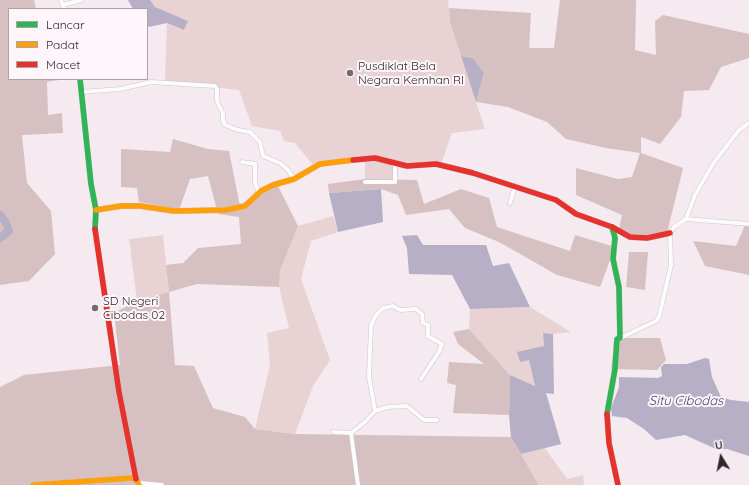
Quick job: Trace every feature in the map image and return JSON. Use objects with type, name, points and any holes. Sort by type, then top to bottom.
[{"type":"street","points":[[63,5],[81,0]]},
{"type":"street","points":[[80,80],[82,92],[81,104],[91,184],[96,210],[94,225],[120,392],[138,482]]},
{"type":"street","points":[[82,92],[120,89],[151,82],[215,86],[217,89],[217,101],[224,114],[223,121],[225,125],[238,130],[250,132],[260,142],[263,156],[280,163],[288,170],[294,179]]},
{"type":"street","points":[[618,485],[609,443],[607,413],[615,369],[617,339],[656,321],[659,317],[671,265],[670,233],[674,227],[686,219],[695,195],[713,164],[739,130],[749,123]]},
{"type":"street","points":[[96,210],[121,206],[140,206],[174,211],[226,210],[245,206],[260,193],[273,185],[294,179],[316,166],[339,161],[375,158],[407,166],[436,164],[515,186],[556,200],[576,214],[612,227],[630,237],[647,238],[670,233]]},
{"type":"street","points":[[242,162],[255,164],[255,182],[260,193]]},
{"type":"street","points":[[365,182],[395,182],[395,162]]},
{"type":"street","points":[[510,202],[515,186]]},
{"type":"street","points":[[686,219],[749,224]]},
{"type":"street","points":[[612,227],[615,238],[613,259],[619,287],[620,338]]},
{"type":"street","points":[[375,411],[369,377],[371,325],[376,315],[383,308],[393,306],[400,310],[416,308],[422,314],[423,323],[428,325],[428,336],[442,344],[439,352],[421,379]]},
{"type":"street","points":[[334,432],[351,433],[366,421],[375,411],[388,407],[407,406],[424,420],[437,420]]},
{"type":"street","points":[[351,433],[358,485]]},
{"type":"street","points":[[33,485],[132,478],[138,482],[162,485]]},
{"type":"shaded area","points":[[0,0],[34,0],[36,8],[8,8],[8,80],[59,80],[47,82],[48,115],[62,113],[63,133],[22,135],[27,183],[51,211],[55,254],[29,281],[0,285]]},
{"type":"shaded area","name":"Pusdiklat Bela Negara Kemhan RI","points":[[150,0],[448,0],[450,23],[485,129],[452,133],[441,164],[398,163],[397,180],[365,179],[365,160],[314,166],[295,143],[284,141],[280,131],[252,126],[239,90],[165,82],[167,23],[184,30],[188,21],[154,7]]},
{"type":"shaded area","points":[[560,0],[636,0],[635,50],[656,55],[655,21],[663,15],[749,34],[749,58],[721,67],[709,90],[684,91],[681,117],[660,144],[641,137],[641,153],[683,168],[666,237],[618,234],[622,215],[576,195],[576,168],[618,179],[632,177],[640,153],[606,148],[566,139],[547,122],[508,107],[476,102],[484,73],[473,58],[461,56],[450,23],[449,8],[531,13],[529,48],[554,48]]},
{"type":"shaded area","points":[[173,139],[208,149],[229,151],[240,206],[277,184],[298,226],[280,271],[279,287],[197,284],[169,292],[166,265],[183,263],[198,248],[241,244],[239,217],[218,214],[208,176],[190,179],[179,210],[139,202],[137,188],[121,187],[121,149],[170,152]]},
{"type":"shaded area","points":[[365,179],[417,180],[424,204],[461,189],[489,198],[497,227],[570,251],[575,235],[615,247],[600,287],[557,275],[499,242],[465,228],[449,209],[406,215],[398,195],[381,189],[329,193],[328,184]]},
{"type":"shaded area","points":[[333,216],[338,232],[311,241],[301,279],[330,360],[313,386],[295,434],[255,429],[270,365],[267,333],[289,328],[279,287],[280,271],[298,226]]},
{"type":"shaded area","points":[[745,225],[749,226],[749,275],[705,266],[693,241],[736,246]]},
{"type":"shaded area","points":[[163,235],[169,292],[137,301],[129,239]]},
{"type":"shaded area","points":[[629,252],[648,252],[645,290],[626,287]]},
{"type":"shaded area","points":[[169,292],[175,365],[194,366],[213,408],[245,417],[255,429],[295,434],[511,437],[539,485],[0,485],[0,387],[24,375],[120,365],[114,313],[137,301]]},
{"type":"shaded area","points":[[530,307],[571,332],[553,334],[543,333],[544,347],[529,360],[535,386],[510,375],[469,329],[470,309]]},
{"type":"shaded area","points":[[469,329],[510,375],[509,415],[453,413],[456,385],[447,383],[449,362],[484,364],[458,344],[453,332]]},
{"type":"shaded area","points":[[615,338],[660,338],[666,360],[657,370],[611,369]]},
{"type":"shaded area","points":[[544,447],[567,479],[583,475],[584,485],[539,485],[521,454]]},
{"type":"water","points":[[128,0],[150,0],[155,7],[188,21],[184,30],[167,23],[149,27],[148,8],[132,8]]},
{"type":"water","points":[[461,56],[473,58],[484,73],[476,102]]},
{"type":"water","points":[[381,189],[383,222],[338,232],[329,193]]},
{"type":"water","points":[[417,235],[423,245],[486,245],[493,266],[509,263],[530,307],[470,309],[452,275],[409,274],[407,248],[402,236]]},
{"type":"water","points":[[543,333],[553,334],[554,394],[546,393],[561,444],[521,454],[511,437],[509,415],[510,375],[535,386],[529,360],[520,362],[517,352],[544,346]]},
{"type":"water","name":"Situ Cibodas","points":[[705,358],[709,359],[712,377],[721,397],[749,402],[749,456],[727,449],[716,449],[685,435],[656,440],[644,429],[627,418],[612,416],[611,408],[619,387],[619,377],[658,378],[662,376],[661,367],[664,364],[687,364]]},
{"type":"waterway","points":[[0,215],[5,221],[9,231],[0,238]]},
{"type":"traffic: fast","points":[[80,80],[91,184],[96,210],[95,229]]},
{"type":"traffic: fast","points":[[607,414],[615,369],[617,339],[620,338],[619,287],[613,259],[615,238],[612,227]]},
{"type":"traffic: slow","points":[[96,210],[121,206],[140,206],[174,211],[226,210],[245,206],[261,191],[273,185],[294,179],[320,164],[353,160]]},
{"type":"traffic: slow","points":[[33,485],[132,478],[136,479],[139,485]]},
{"type":"traffic: jam","points":[[353,160],[375,158],[407,166],[436,164],[473,173],[556,200],[576,214],[612,227],[630,237],[647,238],[670,233]]},
{"type":"traffic: jam","points":[[95,229],[119,392],[136,479]]},
{"type":"traffic: jam","points":[[607,414],[609,443],[618,485]]},
{"type":"place","name":"Pusdiklat Bela Negara Kemhan RI","points":[[350,73]]},
{"type":"place","name":"SD Negeri Cibodas 02","points":[[95,308]]}]
